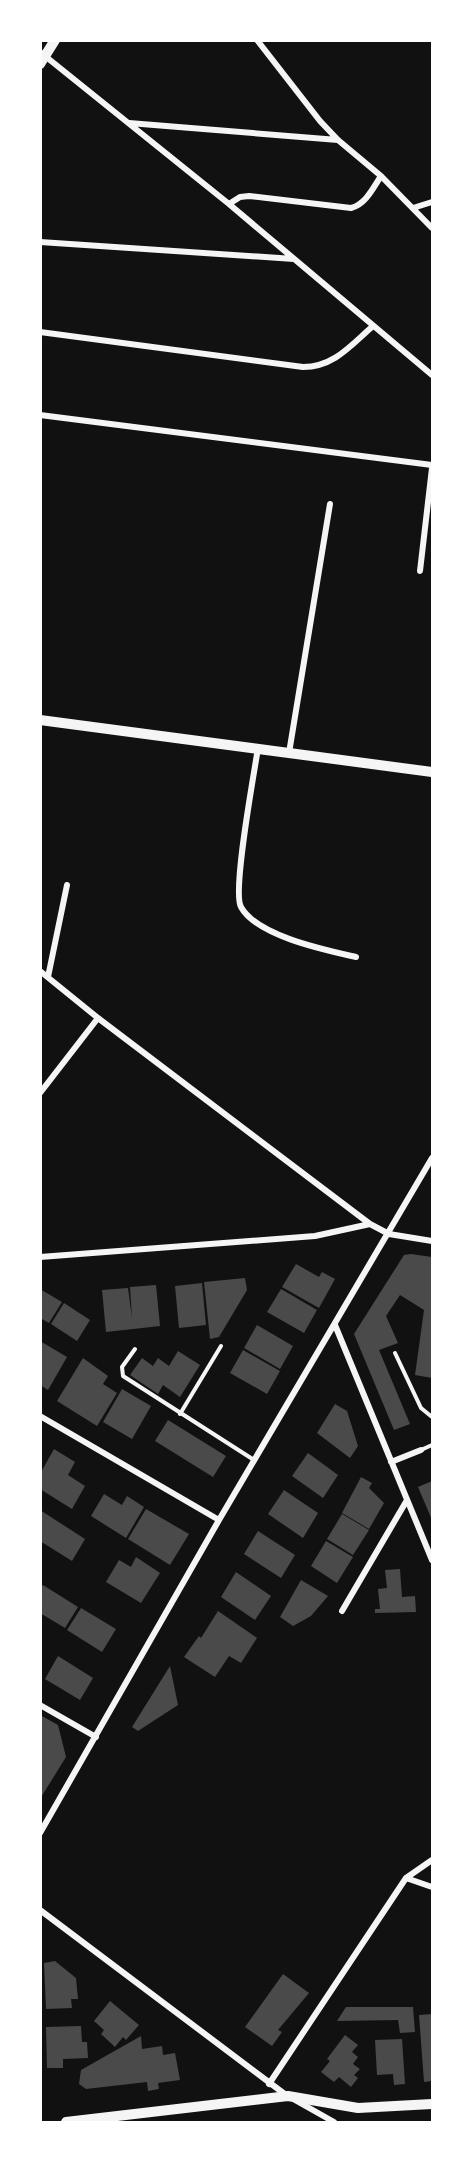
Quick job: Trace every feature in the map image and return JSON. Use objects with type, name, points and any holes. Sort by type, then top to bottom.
[{"type":"street","points":[[55,40],[42,57],[229,204],[432,374]]},
{"type":"street","points":[[256,40],[302,100],[338,140],[381,176],[432,228]]},
{"type":"street","points":[[128,123],[338,140]]},
{"type":"street","points":[[229,204],[240,197],[249,196],[351,208],[360,205],[368,197],[381,176]]},
{"type":"street","points":[[413,208],[432,202]]},
{"type":"street","points":[[40,242],[295,260]]},
{"type":"street","points":[[40,332],[303,368],[317,367],[335,359],[373,326]]},
{"type":"street","points":[[40,415],[432,467],[420,571]]},
{"type":"street","points":[[289,753],[330,504]]},
{"type":"street","points":[[424,536],[432,537]]},
{"type":"street","points":[[40,720],[432,772]]},
{"type":"street","points":[[258,748],[237,884],[241,907],[264,928],[322,949],[356,957]]},
{"type":"street","points":[[48,977],[67,885]]},
{"type":"street","points":[[40,971],[98,1018],[370,1224],[389,1234],[432,1241]]},
{"type":"street","points":[[40,1094],[98,1018]]},
{"type":"street","points":[[40,1833],[219,1520],[432,1158]]},
{"type":"street","points":[[40,1257],[315,1236],[370,1224]]},
{"type":"street","points":[[334,1325],[432,1560]]},
{"type":"street","points":[[40,1416],[219,1520]]},
{"type":"street","points":[[391,1462],[421,1450]]},
{"type":"street","points":[[342,1611],[407,1500]]},
{"type":"street","points":[[40,1705],[96,1737]]},
{"type":"street","points":[[269,2084],[406,1878],[432,1860]]},
{"type":"street","points":[[406,1878],[432,1887]]},
{"type":"street","points":[[40,1910],[269,2084],[334,2122]]},
{"type":"street","points":[[66,2122],[288,2096],[358,2108],[432,2104]]},
{"type":"lane","points":[[180,1414],[221,1346]]},
{"type":"lane","points":[[135,1349],[122,1367],[123,1376],[255,1460]]},
{"type":"lane","points":[[395,1353],[421,1408],[432,1417]]},
{"type":"lane","points":[[421,1450],[432,1445]]},
{"type":"building","points":[[404,1255],[432,1257],[432,1378],[415,1375],[424,1310],[400,1295],[386,1316],[398,1343],[379,1350],[410,1424],[394,1430],[354,1334]]},
{"type":"building","points":[[296,1264],[319,1277],[322,1272],[335,1279],[319,1308],[282,1287]]},
{"type":"building","points":[[245,1278],[247,1290],[219,1337],[210,1339],[204,1282]]},
{"type":"building","points":[[202,1283],[206,1325],[179,1328],[175,1286]]},
{"type":"building","points":[[156,1285],[160,1326],[106,1332],[102,1290],[128,1288],[132,1318],[130,1287]]},
{"type":"building","points":[[40,1289],[62,1302],[49,1323],[40,1318]]},
{"type":"building","points":[[281,1289],[317,1310],[304,1333],[267,1312]]},
{"type":"building","points":[[64,1303],[90,1320],[77,1341],[51,1324]]},
{"type":"building","points":[[257,1325],[293,1346],[280,1369],[244,1348]]},
{"type":"building","points":[[40,1341],[67,1357],[48,1390],[40,1385]]},
{"type":"building","points":[[243,1350],[280,1371],[267,1394],[230,1373]]},
{"type":"building","points":[[178,1351],[200,1365],[180,1397],[163,1385],[158,1394],[130,1375],[142,1358],[153,1366],[158,1358],[169,1366]]},
{"type":"building","points":[[83,1358],[108,1376],[103,1384],[117,1393],[97,1426],[57,1401]]},
{"type":"building","points":[[122,1389],[151,1406],[132,1439],[103,1422]]},
{"type":"building","points":[[335,1404],[347,1411],[358,1446],[350,1458],[317,1433]]},
{"type":"building","points":[[168,1420],[226,1456],[213,1477],[155,1441]]},
{"type":"building","points":[[54,1449],[75,1462],[68,1475],[85,1486],[72,1509],[40,1489],[40,1474]]},
{"type":"building","points":[[308,1453],[338,1475],[323,1498],[292,1476]]},
{"type":"building","points":[[361,1477],[372,1483],[369,1488],[384,1503],[369,1529],[342,1513]]},
{"type":"building","points":[[432,1481],[432,1520],[418,1487]]},
{"type":"building","points":[[284,1490],[318,1513],[303,1538],[268,1514]]},
{"type":"building","points":[[104,1494],[122,1505],[127,1496],[144,1507],[126,1538],[91,1516]]},
{"type":"building","points":[[146,1509],[189,1534],[170,1565],[128,1539]]},
{"type":"building","points":[[40,1510],[85,1539],[72,1561],[40,1541]]},
{"type":"building","points":[[342,1514],[369,1530],[353,1555],[327,1539]]},
{"type":"building","points":[[258,1531],[295,1555],[281,1578],[244,1554]]},
{"type":"building","points":[[326,1541],[353,1557],[337,1583],[311,1566]]},
{"type":"building","points":[[136,1557],[160,1573],[141,1603],[106,1582],[119,1560],[131,1567]]},
{"type":"building","points":[[400,1569],[402,1597],[415,1596],[416,1612],[375,1613],[375,1609],[380,1609],[378,1589],[387,1588],[385,1570]]},
{"type":"building","points":[[236,1572],[271,1596],[255,1620],[221,1597]]},
{"type":"building","points":[[301,1580],[328,1596],[311,1616],[293,1626],[280,1617]]},
{"type":"building","points":[[43,1585],[78,1607],[65,1628],[40,1613],[40,1589]]},
{"type":"building","points":[[81,1608],[116,1629],[102,1652],[67,1630]]},
{"type":"building","points":[[218,1611],[257,1638],[241,1663],[229,1656],[215,1677],[184,1657],[199,1636],[201,1638]]},
{"type":"building","points":[[58,1656],[93,1678],[80,1700],[45,1679]]},
{"type":"building","points":[[170,1666],[178,1705],[138,1731],[132,1727]]},
{"type":"building","points":[[40,1715],[58,1725],[66,1757],[40,1799]]},
{"type":"building","points":[[55,1961],[76,1978],[78,1999],[71,1999],[72,2008],[46,2009],[44,1963]]},
{"type":"building","points":[[283,1974],[309,1993],[278,2030],[282,2032],[272,2046],[245,2027]]},
{"type":"building","points":[[110,2001],[139,2025],[126,2040],[123,2037],[115,2047],[101,2034],[104,2030],[94,2021]]},
{"type":"building","points":[[346,2007],[413,2007],[415,2032],[400,2033],[398,2020],[337,2021]]},
{"type":"building","points":[[432,2014],[432,2081],[424,2082],[419,2015]]},
{"type":"building","points":[[81,2026],[82,2042],[87,2042],[88,2058],[63,2059],[63,2068],[47,2068],[46,2027]]},
{"type":"building","points":[[345,2035],[358,2045],[352,2052],[358,2057],[353,2064],[360,2069],[354,2075],[358,2078],[351,2087],[339,2077],[334,2082],[321,2072],[330,2061],[327,2059]]},
{"type":"building","points":[[141,2036],[142,2049],[162,2046],[163,2055],[175,2053],[180,2080],[158,2083],[159,2089],[148,2091],[147,2082],[86,2089],[79,2084],[81,2070]]},
{"type":"building","points":[[402,2039],[405,2084],[394,2085],[393,2074],[377,2075],[375,2040]]}]
